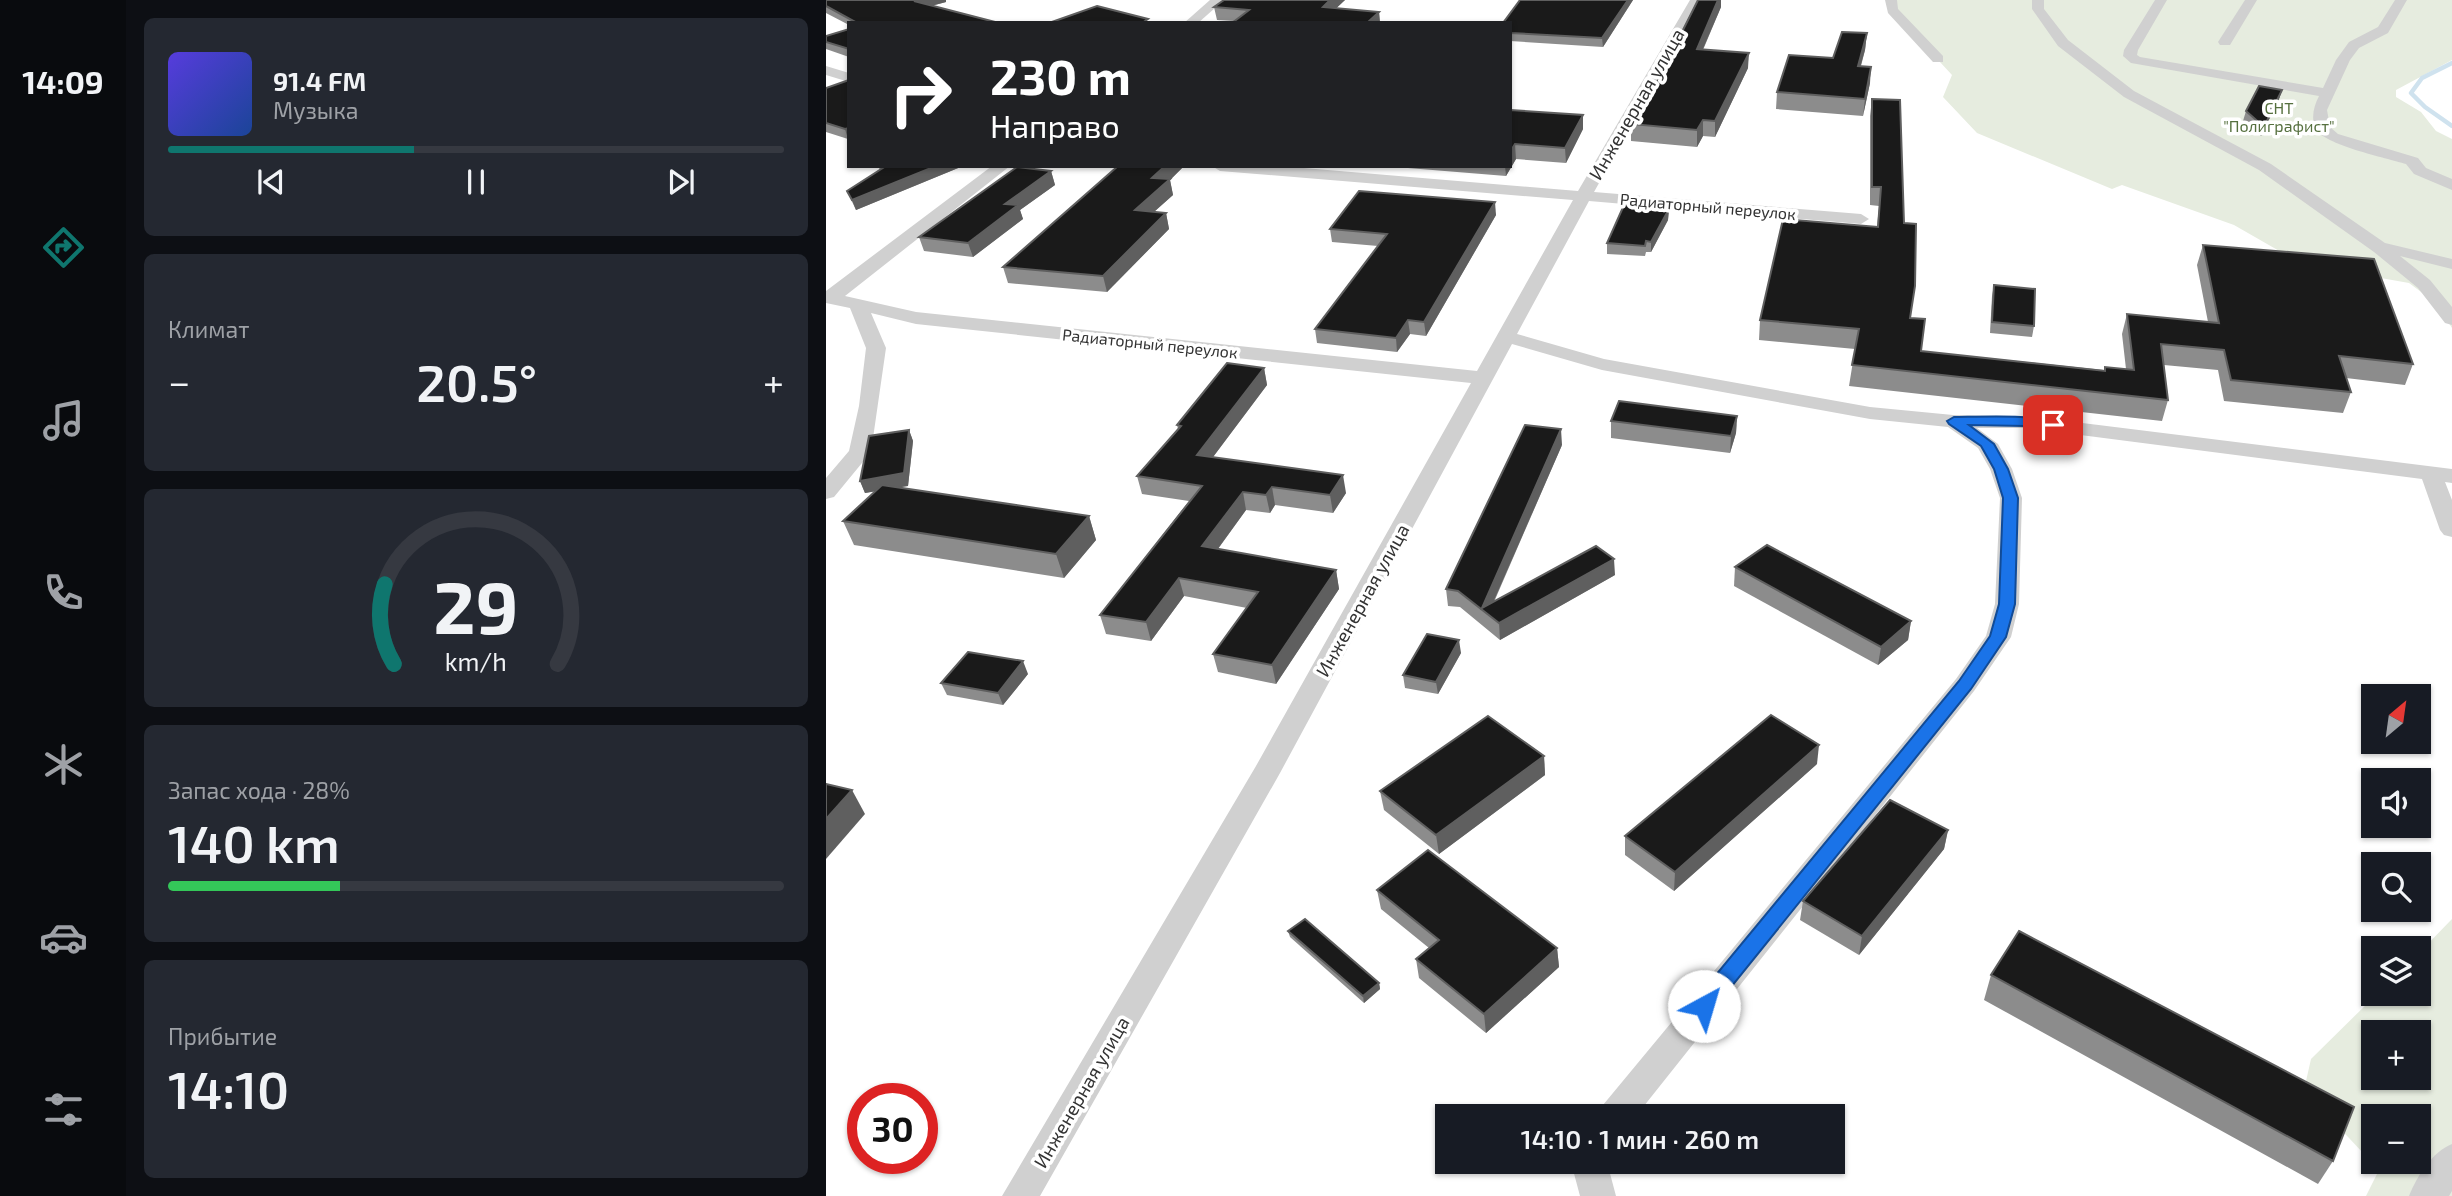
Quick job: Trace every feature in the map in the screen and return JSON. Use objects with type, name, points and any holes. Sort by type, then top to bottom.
[{"type":"street","points":[[1192,21],[1218,0]]},
{"type":"street","name":"Инженерная улица","points":[[1020,1196],[1266,773],[1584,195],[1696,0]]},
{"type":"street","points":[[1891,0],[1892,9],[1938,59]]},
{"type":"street","points":[[2038,0],[2038,9],[2063,43],[2129,94],[2266,167],[2380,248],[2424,284],[2452,319]]},
{"type":"street","points":[[2161,0],[2130,50],[2130,56],[2136,60],[2328,93]]},
{"type":"street","points":[[2225,42],[2251,0]]},
{"type":"street","points":[[2401,0],[2383,30],[2354,46],[2343,60],[2320,110],[2323,128],[2333,137],[2412,161],[2420,171],[2452,185]]},
{"type":"street","points":[[826,71],[847,77]]},
{"type":"street","name":"Радиаторный переулок","points":[[828,298],[999,168]]},
{"type":"street","name":"Радиаторный переулок","points":[[1245,168],[1861,219]]},
{"type":"street","points":[[2380,248],[2405,251],[2452,264]]},
{"type":"street","name":"Радиаторный переулок","points":[[828,298],[916,318],[1485,379]]},
{"type":"street","points":[[826,492],[860,452],[869,406],[876,348],[858,304]]},
{"type":"street","points":[[1507,337],[1602,364],[1870,413],[1954,421],[2026,422],[2442,475],[2452,530]]},
{"type":"street","points":[[1625,1104],[1965,685],[1998,637],[2007,604],[2011,498],[2001,469],[1987,444],[1954,421]]},
{"type":"street","points":[[2427,1196],[2452,1161]]},
{"type":"street","points":[[1592,1174],[1598,1196]]},
{"type":"green space","name":"СНТ \"Полиграфист\"","points":[[1888,0],[2452,0],[2452,60],[2396,90],[2396,97],[2421,112],[2436,131],[2452,139],[2452,328],[2436,303],[2409,283],[2302,264],[2234,225],[2122,185],[2112,189],[1977,133],[1943,97],[1952,75],[1890,8]]},
{"type":"green space","points":[[2452,919],[2452,1196],[2366,1196],[2377,1174],[2431,1174],[2431,1104],[2361,1104],[2361,1151],[2304,1090],[2311,1059],[2365,1006],[2431,1006],[2431,941]]},
{"type":"building","points":[[826,0],[919,0],[914,1],[991,21],[853,21],[826,6]]},
{"type":"building","points":[[1224,0],[1330,0],[1323,7],[1379,12],[1369,21],[1235,21],[1249,10],[1214,7]]},
{"type":"building","points":[[1520,0],[1628,0],[1602,38],[1512,33],[1512,21],[1504,21]]},
{"type":"building","points":[[1698,0],[1718,0],[1697,49],[1749,53],[1715,121],[1703,120],[1697,130],[1631,124],[1660,77],[1657,77],[1673,42],[1683,30]]},
{"type":"building","points":[[1097,6],[1148,19],[1145,21],[1055,21]]},
{"type":"building","points":[[847,30],[847,48],[826,42],[826,36]]},
{"type":"building","points":[[1842,32],[1867,33],[1858,66],[1871,67],[1865,99],[1777,92],[1789,55],[1833,58]]},
{"type":"building","points":[[847,81],[847,128],[826,123],[826,88]]},
{"type":"building","points":[[2259,86],[2282,90],[2264,127],[2246,111]]},
{"type":"building","points":[[1872,99],[1900,100],[1904,223],[1916,224],[1915,286],[1910,318],[1925,319],[1921,351],[2105,371],[2105,367],[2134,370],[2127,314],[2219,323],[2203,245],[2374,259],[2413,364],[2339,356],[2351,392],[2231,380],[2224,350],[2161,344],[2168,400],[1852,365],[1859,329],[1760,320],[1783,219],[1878,227],[1881,187],[1872,187]]},
{"type":"building","points":[[1512,110],[1583,115],[1565,148],[1515,144],[1512,149]]},
{"type":"building","points":[[883,168],[931,168],[852,200],[847,191]]},
{"type":"building","points":[[1016,168],[1051,171],[1005,204],[1018,205],[968,243],[919,237]]},
{"type":"building","points":[[1116,168],[1163,168],[1152,178],[1170,179],[1135,210],[1166,213],[1103,276],[1003,267]]},
{"type":"building","points":[[1359,191],[1495,202],[1424,322],[1408,320],[1396,338],[1315,329],[1387,234],[1330,229]]},
{"type":"building","points":[[1624,205],[1669,209],[1651,242],[1646,241],[1645,246],[1607,243]]},
{"type":"building","points":[[1994,285],[2035,289],[2034,326],[1992,322]]},
{"type":"building","points":[[1227,363],[1264,368],[1197,455],[1343,475],[1330,495],[1272,487],[1266,495],[1243,492],[1202,546],[1336,570],[1272,665],[1213,654],[1258,592],[1179,578],[1146,622],[1100,615],[1202,486],[1137,476],[1181,426],[1177,425]]},
{"type":"building","points":[[1619,401],[1737,416],[1731,436],[1611,421]]},
{"type":"building","points":[[1525,425],[1561,429],[1482,608],[1596,546],[1614,559],[1499,623],[1458,591],[1446,589]]},
{"type":"building","points":[[909,430],[904,473],[860,481],[869,436]]},
{"type":"building","points":[[882,485],[1089,516],[1056,554],[843,521]]},
{"type":"building","points":[[1767,545],[1911,621],[1881,647],[1735,567]]},
{"type":"building","points":[[1427,634],[1459,640],[1436,682],[1403,675]]},
{"type":"building","points":[[968,652],[1023,661],[998,693],[941,683]]},
{"type":"building","points":[[1771,715],[1819,745],[1675,872],[1625,836]]},
{"type":"building","points":[[1488,716],[1544,756],[1436,835],[1380,791]]},
{"type":"building","points":[[826,784],[852,790],[826,819]]},
{"type":"building","points":[[1890,800],[1948,830],[1862,936],[1803,901]]},
{"type":"building","points":[[1428,850],[1557,948],[1484,1014],[1416,959],[1439,940],[1377,890]]},
{"type":"building","points":[[1305,919],[1379,983],[1363,996],[1288,931]]},
{"type":"building","points":[[2019,931],[2354,1107],[2333,1161],[1991,975]]},
{"type":"waterway","points":[[2452,63],[2422,78],[2411,93],[2425,107],[2452,126]]},
{"type":"route","points":[[1704,1006],[1965,685],[1998,637],[2007,604],[2011,498],[2001,469],[1987,444],[1954,421],[2053,425]]}]
